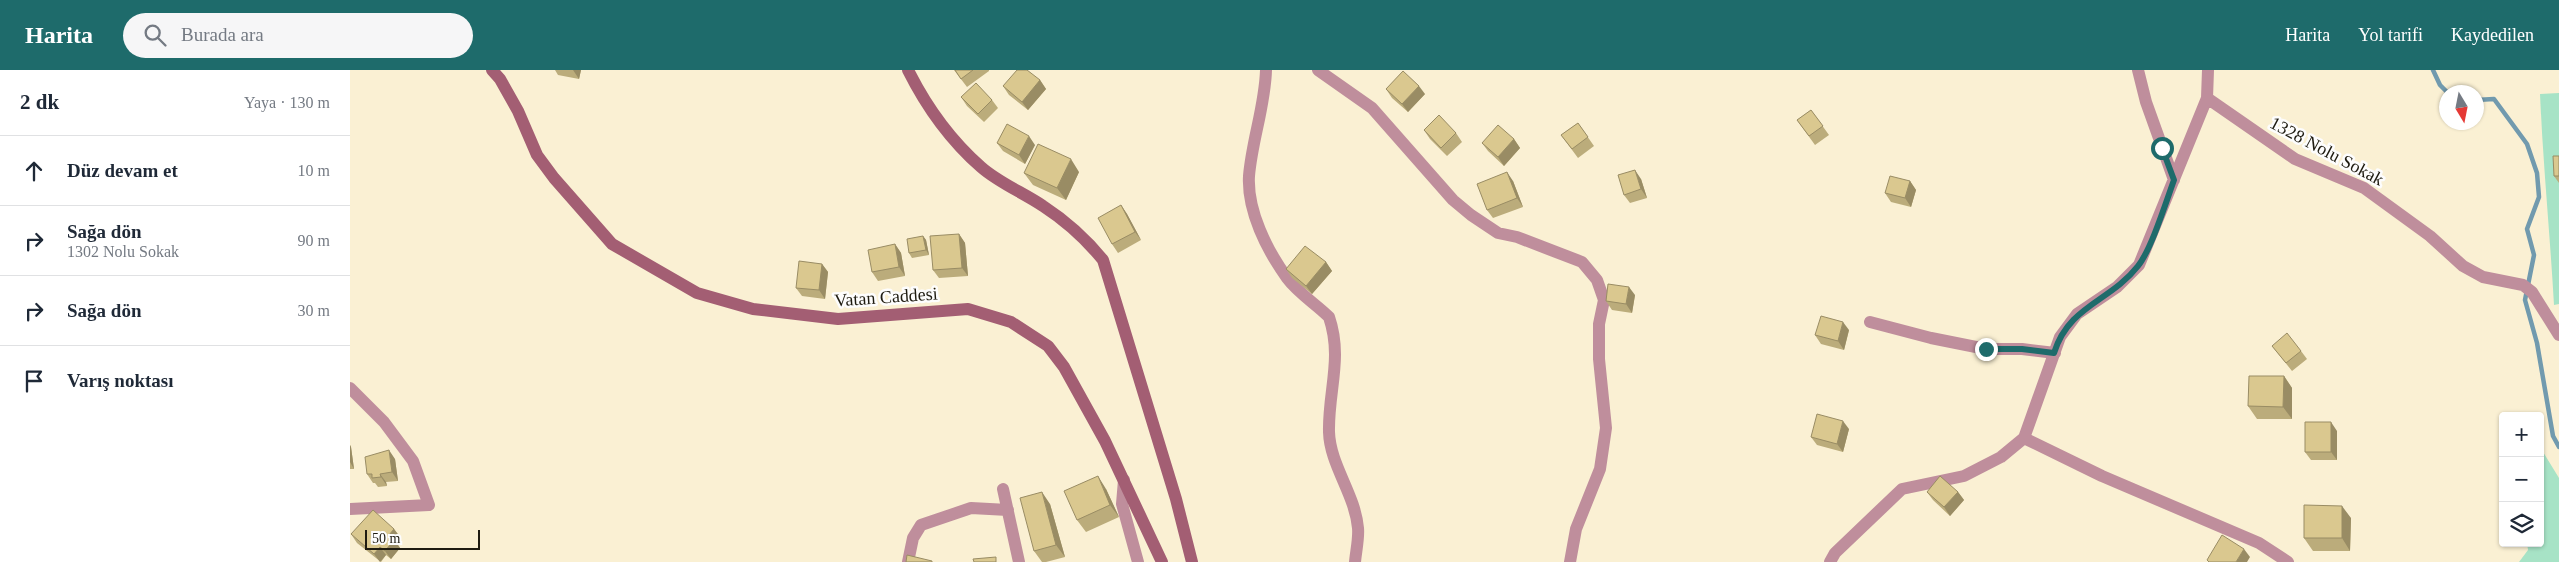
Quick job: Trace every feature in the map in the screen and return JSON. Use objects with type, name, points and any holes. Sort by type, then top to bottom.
[{"type":"street","name":"Vatan Caddesi","points":[[492,70],[500,79],[518,110],[537,155],[554,178],[612,244],[697,293],[753,309],[838,320],[968,309],[1011,322],[1048,346],[1064,366],[1124,480],[1162,562]]},
{"type":"street","points":[[908,70],[926,106],[952,139],[983,169],[1045,207],[1084,238],[1103,260],[1176,499],[1192,562]]},
{"type":"street","points":[[1266,70],[1263,104],[1249,175],[1249,197],[1253,218],[1288,279],[1329,318],[1332,326],[1337,357],[1329,433],[1336,462],[1353,504],[1359,528],[1355,562]]},
{"type":"street","points":[[1318,70],[1372,108],[1452,200],[1471,215],[1498,233],[1517,237],[1582,262],[1598,280],[1604,300],[1599,324],[1599,359],[1606,428],[1600,469],[1576,530],[1570,562]]},
{"type":"street","points":[[2138,70],[2146,102],[2174,180]]},
{"type":"street","points":[[1830,562],[1835,553],[1902,489],[1964,476],[2002,457],[2024,438],[2060,337],[2077,314],[2117,287],[2139,265],[2208,98],[2208,70]]},
{"type":"street","name":"1328 Nolu Sokak","points":[[2208,98],[2295,159],[2364,188],[2430,236],[2469,269],[2483,276],[2527,289],[2559,335]]},
{"type":"street","points":[[1870,322],[1931,338],[1986,349],[2022,349],[2054,353]]},
{"type":"street","points":[[350,388],[384,422],[414,461],[429,505],[350,509]]},
{"type":"street","points":[[2024,438],[2102,476],[2259,542],[2288,562]]},
{"type":"street","points":[[1124,480],[1122,504],[1138,562]]},
{"type":"street","points":[[1003,489],[1019,562]]},
{"type":"street","points":[[908,562],[913,538],[921,525],[971,508],[1008,510]]},
{"type":"green space","points":[[2559,93],[2559,304],[2554,305],[2540,94]]},
{"type":"green space","points":[[2544,454],[2559,478],[2559,562],[2519,562],[2528,550],[2528,547],[2544,547]]},
{"type":"building","points":[[955,70],[973,70],[961,79]]},
{"type":"building","points":[[1017,70],[1027,70],[1040,80],[1022,102],[1003,86]]},
{"type":"building","points":[[1403,71],[1419,86],[1402,104],[1386,89]]},
{"type":"building","points":[[976,83],[992,100],[978,114],[961,97]]},
{"type":"building","points":[[1811,110],[1823,126],[1809,136],[1797,120]]},
{"type":"building","points":[[1439,115],[1456,133],[1441,148],[1424,130]]},
{"type":"building","points":[[1578,123],[1588,137],[1572,149],[1561,135]]},
{"type":"building","points":[[1007,124],[1029,136],[1019,155],[997,143]]},
{"type":"building","points":[[1498,125],[1514,139],[1498,157],[1482,143]]},
{"type":"building","points":[[1038,144],[1071,159],[1057,188],[1024,173]]},
{"type":"building","points":[[2553,156],[2559,156],[2559,176],[2554,176]]},
{"type":"building","points":[[1635,170],[1641,189],[1624,195],[1618,175]]},
{"type":"building","points":[[1507,172],[1517,198],[1487,210],[1477,184]]},
{"type":"building","points":[[1890,176],[1910,181],[1905,198],[1885,193]]},
{"type":"building","points":[[1121,205],[1135,232],[1112,244],[1098,218]]},
{"type":"building","points":[[959,234],[962,268],[933,270],[930,236]]},
{"type":"building","points":[[923,236],[926,250],[909,253],[907,239]]},
{"type":"building","points":[[895,244],[899,267],[872,272],[868,250]]},
{"type":"building","points":[[1305,246],[1326,262],[1306,286],[1286,269]]},
{"type":"building","points":[[799,261],[822,264],[819,290],[796,288]]},
{"type":"building","points":[[1608,284],[1629,287],[1626,304],[1606,301]]},
{"type":"building","points":[[1821,316],[1843,322],[1838,341],[1815,335]]},
{"type":"building","points":[[2287,333],[2301,351],[2286,363],[2272,346]]},
{"type":"building","points":[[2249,376],[2284,376],[2283,407],[2248,406]]},
{"type":"building","points":[[1817,414],[1843,421],[1837,444],[1811,437]]},
{"type":"building","points":[[2305,422],[2331,422],[2331,452],[2305,452]]},
{"type":"building","points":[[389,450],[392,472],[380,474],[381,477],[372,478],[372,474],[367,474],[365,457]]},
{"type":"building","points":[[1098,476],[1110,505],[1077,520],[1064,491]]},
{"type":"building","points":[[1940,476],[1958,492],[1944,507],[1927,492]]},
{"type":"building","points":[[1042,492],[1056,545],[1034,551],[1020,498]]},
{"type":"building","points":[[2304,505],[2342,506],[2342,538],[2304,538]]},
{"type":"building","points":[[373,510],[394,529],[389,535],[394,540],[385,551],[380,547],[374,554],[351,534]]},
{"type":"building","points":[[2222,535],[2244,549],[2236,562],[2209,562],[2207,560]]},
{"type":"building","points":[[907,555],[932,561],[932,562],[906,562]]},
{"type":"building","points":[[996,557],[996,562],[974,562],[973,559]]},
{"type":"waterway","points":[[2433,70],[2440,85]]},
{"type":"waterway","points":[[2484,100],[2494,99],[2527,144],[2537,173],[2539,197],[2527,229],[2534,255],[2525,300],[2537,343],[2553,436],[2559,447]]},
{"type":"route","points":[[1986,349],[2022,349],[2054,353],[2060,337],[2077,314],[2117,287],[2139,265],[2174,180],[2162,148]]}]
